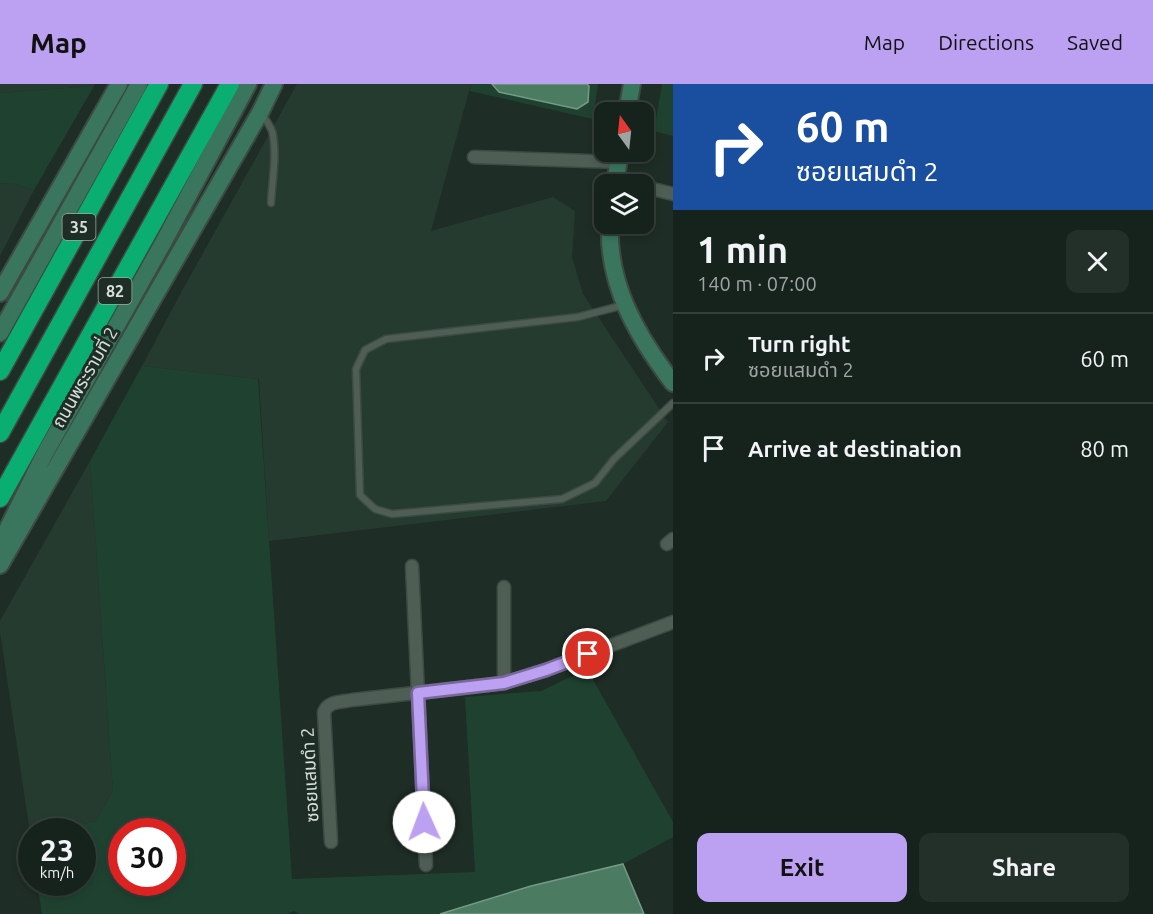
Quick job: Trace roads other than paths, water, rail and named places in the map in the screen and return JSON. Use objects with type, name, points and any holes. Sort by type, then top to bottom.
[{"type":"highway","name":"35","points":[[0,371],[159,84]]},
{"type":"highway","name":"82","points":[[0,433],[193,84]]},
{"type":"highway","name":"ถนนพระรามที่ 2","points":[[0,488],[223,84]]},
{"type":"highway","name":"82","points":[[0,498],[230,84]]},
{"type":"main road","name":"35","points":[[0,293],[119,84]]},
{"type":"main road","points":[[0,333],[139,84]]},
{"type":"main road","points":[[0,544],[44,455],[163,243],[248,84]]},
{"type":"main road","name":"ถนนพระรามที่ 2","points":[[0,565],[261,111],[273,84]]},
{"type":"main road","points":[[629,102],[632,84]]},
{"type":"main road","points":[[609,234],[616,280],[625,305],[651,354],[673,383]]},
{"type":"street","points":[[474,157],[594,157]]},
{"type":"street","points":[[654,189],[673,194]]},
{"type":"street","points":[[412,566],[426,865]]},
{"type":"street","points":[[504,587],[504,683]]},
{"type":"street","name":"ซอยแสมดำ 2","points":[[331,842],[324,712],[326,707],[352,700],[504,683],[672,625]]},
{"type":"lane","points":[[261,111],[273,134],[271,203]]},
{"type":"lane","points":[[625,305],[578,317],[386,339],[365,350],[356,369],[360,495],[375,509],[392,514],[561,500],[595,483],[614,459],[673,403]]}]
